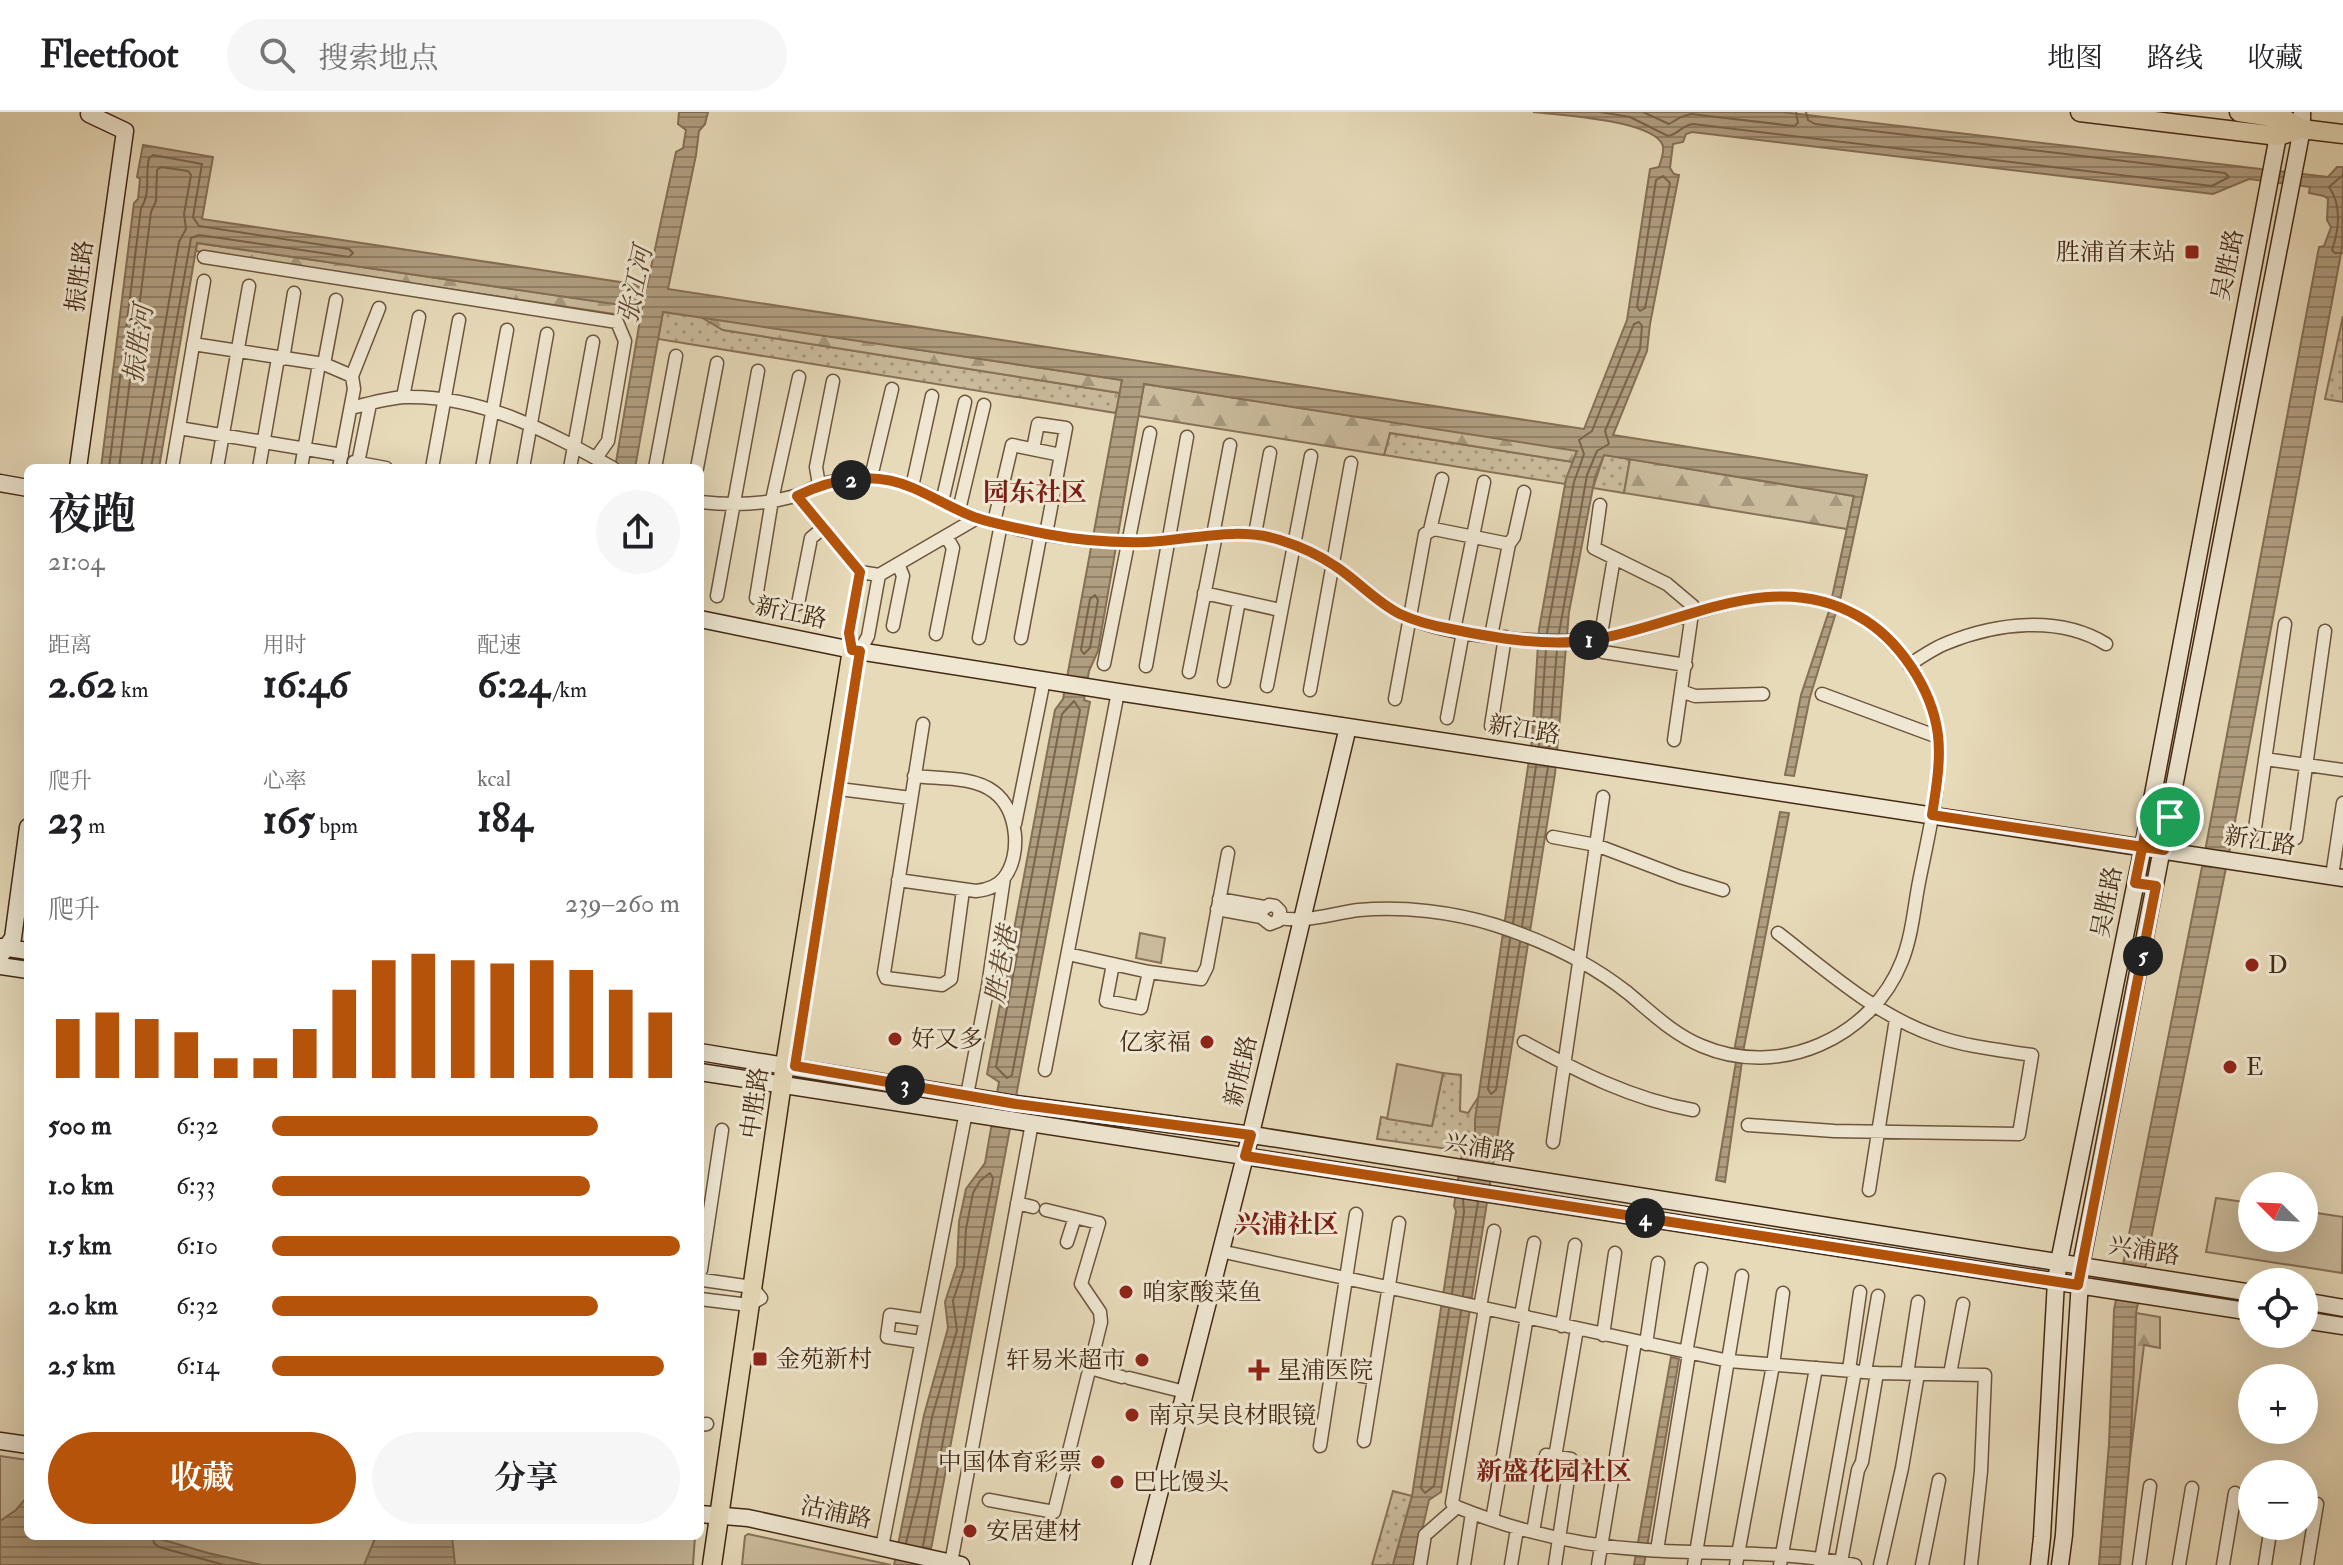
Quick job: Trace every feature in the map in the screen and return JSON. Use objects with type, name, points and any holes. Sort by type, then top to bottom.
[{"type":"main road","name":"振胜路","points":[[79,464],[125,131],[90,112]]},
{"type":"main road","points":[[2080,112],[2291,121]]},
{"type":"main road","points":[[2239,112],[2343,134]]},
{"type":"main road","name":"吴胜路","points":[[2039,1565],[2059,1262],[2143,847],[2246,294],[2271,176],[2291,121]]},
{"type":"main road","name":"吴胜路","points":[[2060,1565],[2081,1265],[2292,178],[2291,121]]},
{"type":"main road","points":[[0,483],[24,487]]},
{"type":"main road","name":"新江路","points":[[704,620],[856,650],[1118,692],[2337,877]]},
{"type":"main road","name":"中胜路","points":[[789,1075],[839,789],[856,650]]},
{"type":"main road","name":"中胜路","points":[[712,1565],[715,1515],[754,1297],[856,650]]},
{"type":"main road","name":"新胜路","points":[[1141,1565],[1251,1135],[1348,727]]},
{"type":"main road","points":[[2149,814],[2170,817]]},
{"type":"main road","points":[[2,951],[13,938],[24,857]]},
{"type":"main road","points":[[2135,883],[2156,886]]},
{"type":"main road","points":[[2,951],[24,951]]},
{"type":"main road","points":[[0,966],[24,969]]},
{"type":"main road","name":"兴浦路","points":[[704,1053],[789,1075],[975,1105],[1251,1135],[2238,1291]]},
{"type":"main road","name":"兴浦路","points":[[704,1072],[789,1075]]},
{"type":"main road","name":"兴浦路","points":[[1014,1111],[1032,1123],[2238,1310]]},
{"type":"main road","points":[[2318,1304],[2343,1308]]},
{"type":"main road","points":[[2318,1322],[2343,1326]]},
{"type":"main road","points":[[0,1441],[24,1444]]},
{"type":"main road","name":"中胜路","points":[[715,1515],[723,1565]]},
{"type":"main road","name":"沽浦路","points":[[715,1515],[956,1564]]},
{"type":"street","points":[[204,257],[617,322],[625,341],[608,441],[596,458]]},
{"type":"street","points":[[173,464],[204,281]]},
{"type":"street","points":[[218,464],[249,286]]},
{"type":"street","points":[[260,464],[294,293]]},
{"type":"street","points":[[302,464],[336,300]]},
{"type":"street","points":[[179,428],[304,449],[340,461],[354,389],[352,376],[379,308]]},
{"type":"street","points":[[403,397],[419,317]]},
{"type":"street","points":[[433,464],[459,320]]},
{"type":"street","points":[[483,464],[507,330]]},
{"type":"street","points":[[524,464],[547,334]]},
{"type":"street","points":[[571,464],[593,342]]},
{"type":"street","points":[[193,344],[322,364],[352,376]]},
{"type":"street","points":[[656,464],[676,356]]},
{"type":"street","points":[[698,464],[717,363]]},
{"type":"street","points":[[717,596],[758,371]]},
{"type":"street","points":[[756,598],[772,500],[799,377]]},
{"type":"street","points":[[819,485],[816,467],[833,381]]},
{"type":"street","points":[[871,477],[892,389]]},
{"type":"street","points":[[912,487],[932,396]]},
{"type":"street","points":[[351,408],[403,397],[444,400],[492,410],[531,424],[606,464]]},
{"type":"street","points":[[942,502],[965,402]]},
{"type":"street","points":[[358,464],[370,404]]},
{"type":"street","points":[[959,510],[984,405]]},
{"type":"street","points":[[1021,638],[1066,428],[1038,424],[1033,449]]},
{"type":"street","points":[[1104,664],[1123,541],[1150,433]]},
{"type":"street","points":[[1146,666],[1187,437]]},
{"type":"street","points":[[979,638],[1012,445],[1061,455]]},
{"type":"street","points":[[1189,672],[1230,445]]},
{"type":"street","points":[[1255,534],[1270,453]]},
{"type":"street","points":[[1267,686],[1311,456]]},
{"type":"street","points":[[1310,690],[1351,463]]},
{"type":"street","points":[[704,502],[733,504],[772,500],[797,496],[819,485],[871,477],[912,487],[977,518],[1044,533],[1123,541],[1255,534],[1293,545],[1333,564],[1379,599],[1410,617],[1459,631],[1534,640],[1570,641],[1630,633],[1768,595],[1809,597],[1842,608],[1880,630],[1909,665],[1931,709],[1938,737],[1932,815],[1903,959],[1875,1005],[1841,1035],[1808,1050],[1788,1055],[1749,1057],[1704,1047],[1660,1021],[1597,971],[1502,927],[1449,915],[1396,909],[1303,918],[1296,914],[1280,914],[1272,905],[1263,912],[1218,904]]},
{"type":"street","points":[[1395,699],[1425,534],[1430,530],[1442,479]]},
{"type":"street","points":[[1447,718],[1472,536],[1484,482]]},
{"type":"street","points":[[1491,636],[1509,544],[1514,537],[1524,492]]},
{"type":"street","points":[[797,496],[860,572],[879,575],[977,518]]},
{"type":"street","points":[[1600,505],[1593,544],[1598,551],[1667,584],[1693,606],[1674,740]]},
{"type":"street","points":[[798,604],[811,538],[823,528]]},
{"type":"street","points":[[1430,530],[1509,544]]},
{"type":"street","points":[[936,634],[953,548],[946,536]]},
{"type":"street","points":[[1614,558],[1599,638],[1603,652],[1686,665]]},
{"type":"street","points":[[893,626],[903,576],[898,564]]},
{"type":"street","points":[[860,572],[849,633],[856,650],[868,636],[879,575]]},
{"type":"street","points":[[1204,593],[1280,610]]},
{"type":"street","points":[[1224,681],[1239,601]]},
{"type":"street","points":[[2254,835],[2285,624]]},
{"type":"street","points":[[1909,665],[1946,644],[2009,627],[2067,629],[2095,637],[2106,644]]},
{"type":"street","points":[[2296,838],[2325,631]]},
{"type":"street","points":[[1491,726],[1505,637]]},
{"type":"street","points":[[889,1549],[924,1320],[954,1176],[975,1105],[1004,878],[1010,864],[1044,680]]},
{"type":"street","points":[[1681,691],[1695,696],[1763,694]]},
{"type":"street","points":[[1045,1070],[1118,692]]},
{"type":"street","points":[[1822,694],[1938,737]]},
{"type":"street","points":[[923,724],[884,973],[892,980],[942,985],[951,979],[963,890]]},
{"type":"street","points":[[2265,759],[2343,770]]},
{"type":"street","points":[[914,776],[973,782],[984,786],[1004,803],[1015,824]]},
{"type":"street","points":[[839,789],[911,798]]},
{"type":"street","points":[[1553,1142],[1603,797]]},
{"type":"street","points":[[2337,877],[2343,803]]},
{"type":"street","points":[[1553,837],[1596,845],[1723,890]]},
{"type":"street","points":[[1068,954],[1149,972],[1201,979],[1205,975],[1228,853]]},
{"type":"street","points":[[898,880],[963,890],[985,890],[1004,878]]},
{"type":"street","points":[[1748,1125],[1878,1132],[2019,1134],[2032,1055],[1961,1043],[1896,1019],[1778,933]]},
{"type":"street","points":[[1113,964],[1106,1001],[1141,1008],[1149,972]]},
{"type":"street","points":[[1869,1190],[1896,1019]]},
{"type":"street","points":[[1524,1042],[1606,1085],[1693,1110]]},
{"type":"street","points":[[956,1564],[957,1535],[976,1498],[1017,1203],[1032,1123]]},
{"type":"street","points":[[704,1253],[722,1130]]},
{"type":"street","points":[[976,1498],[1054,1512],[1101,1322],[1100,1312],[1081,1284],[1099,1223],[1017,1203]]},
{"type":"street","points":[[1320,1446],[1356,1214]]},
{"type":"street","points":[[1067,1242],[1075,1217]]},
{"type":"street","points":[[1364,1441],[1399,1223]]},
{"type":"street","points":[[1494,1231],[1479,1307],[1452,1503],[1517,1529],[1559,1538],[1633,1549],[1739,1551],[1781,1560],[1846,1564],[1858,1470],[1862,1462],[1860,1292]]},
{"type":"street","points":[[1492,1520],[1534,1243]]},
{"type":"street","points":[[1562,1326],[1575,1245]]},
{"type":"street","points":[[1220,1251],[1729,1361],[1912,1374],[1985,1375],[1981,1471],[1971,1565]]},
{"type":"street","points":[[1603,1335],[1615,1253]]},
{"type":"street","points":[[1598,1565],[1658,1263]]},
{"type":"street","points":[[1652,1565],[1701,1269]]},
{"type":"street","points":[[704,1274],[754,1297]]},
{"type":"street","points":[[1694,1565],[1742,1276]]},
{"type":"street","points":[[1736,1565],[1773,1365],[1783,1293]]},
{"type":"street","points":[[1821,1562],[1878,1296]]},
{"type":"street","points":[[704,1299],[754,1297]]},
{"type":"street","points":[[1880,1565],[1902,1468],[1918,1302]]},
{"type":"street","points":[[1950,1374],[1963,1304]]},
{"type":"street","points":[[921,1342],[887,1337],[890,1315],[924,1320]]},
{"type":"street","points":[[1555,1457],[1577,1329]]},
{"type":"street","points":[[1090,1368],[1185,1392]]},
{"type":"street","points":[[1781,1560],[1816,1368]]},
{"type":"street","points":[[1332,1371],[1374,1378]]},
{"type":"street","points":[[1533,1532],[1546,1455],[1571,1459],[1555,1565]]},
{"type":"street","points":[[1922,1565],[1939,1480]]},
{"type":"street","points":[[2142,1565],[2150,1486]]},
{"type":"street","points":[[2179,1565],[2192,1488]]},
{"type":"street","points":[[2223,1565],[2235,1493]]},
{"type":"street","points":[[1420,1565],[1425,1535],[1457,1507]]},
{"type":"street","points":[[1464,1565],[1472,1513]]},
{"type":"street","points":[[1511,1565],[1517,1529]]},
{"type":"street","points":[[2265,1565],[2269,1540]]},
{"type":"street","points":[[2307,1565],[2311,1540]]},
{"type":"green space","points":[[197,243],[643,308],[641,318],[196,251]]},
{"type":"green space","points":[[663,312],[701,317],[723,330],[1120,393],[1116,413],[658,339]]},
{"type":"green space","points":[[2343,316],[2343,402],[2325,399]]},
{"type":"green space","points":[[701,317],[1122,380],[1120,393],[723,330]]},
{"type":"green space","points":[[1144,384],[1577,450],[1573,462],[1390,433],[1384,455],[1138,416]]},
{"type":"green space","points":[[1390,433],[1573,462],[1565,484],[1384,455]]},
{"type":"green space","points":[[1604,455],[1630,459],[1624,493],[1593,488]]},
{"type":"green space","points":[[1630,459],[1854,496],[1847,529],[1624,493]]},
{"type":"green space","points":[[1140,933],[1165,938],[1161,963],[1136,958]]},
{"type":"green space","points":[[1397,1064],[1443,1073],[1432,1126],[1387,1119]]},
{"type":"green space","points":[[1443,1073],[1461,1075],[1460,1111],[1468,1113],[1479,1096],[1477,1131],[1462,1151],[1377,1139],[1381,1117],[1432,1126]]},
{"type":"green space","points":[[2216,1198],[2238,1201],[2238,1252],[2318,1252],[2318,1213],[2343,1217],[2342,1273],[2206,1252]]},
{"type":"green space","points":[[2136,1313],[2160,1317],[2160,1348],[2144,1345],[2130,1458]]},
{"type":"green space","points":[[0,1456],[24,1459],[24,1540],[695,1540],[693,1565],[0,1565]]},
{"type":"green space","points":[[1393,1491],[1412,1496],[1393,1565],[1372,1565]]},
{"type":"green space","points":[[748,1534],[891,1565],[742,1565],[745,1536]]},
{"type":"water","points":[[679,112],[708,112],[705,124],[699,131],[668,289],[1584,429],[1627,320],[1650,169],[1659,167],[1663,147],[1652,135],[1638,128],[1582,117],[1533,112],[1782,112],[2328,177],[2337,167],[2343,167],[2342,248],[2230,848],[2136,1313],[2130,1458],[2120,1565],[2099,1565],[2109,1444],[2114,1310],[2202,867],[2319,247],[2324,246],[2331,227],[2327,220],[2328,199],[2309,193],[2310,187],[2249,179],[2213,194],[1692,132],[1686,134],[1683,142],[1673,144],[1670,168],[1679,175],[1647,351],[1613,435],[1867,475],[1841,596],[1810,697],[1794,776],[1785,775],[1801,695],[1829,611],[1854,496],[1604,455],[1595,477],[1569,612],[1555,774],[1441,1492],[1429,1500],[1414,1565],[1393,1565],[1412,1496],[1463,1147],[1475,1135],[1532,740],[1539,629],[1566,479],[1577,451],[1144,384],[1098,651],[1089,671],[1084,700],[1090,702],[932,1544],[927,1565],[894,1565],[924,1415],[948,1328],[945,1302],[957,1265],[959,1222],[966,1189],[985,1163],[999,1082],[987,1074],[1055,710],[1063,699],[1122,380],[663,312],[636,464],[616,464],[642,308],[197,243],[160,464],[101,464],[143,145],[213,157],[202,219],[647,286],[676,152],[683,148],[686,130],[678,124]]},
{"type":"water","points":[[1780,812],[1789,813],[1744,1047],[1725,1182],[1716,1180],[1736,1062],[1735,1046]]},
{"type":"water","points":[[1671,1357],[1679,1359],[1644,1565],[1634,1565]]},
{"type":"water","points":[[24,1500],[24,1540],[164,1540],[262,1565],[0,1565],[0,1521]]},
{"type":"water","points":[[374,1540],[452,1540],[455,1565],[364,1565]]},
{"type":"place","name":"胜浦首末站","points":[[2192,252]]},
{"type":"place","name":"D","points":[[2252,965]]},
{"type":"place","name":"好又多","points":[[895,1039]]},
{"type":"place","name":"亿家福","points":[[1207,1042]]},
{"type":"place","name":"E","points":[[2230,1067]]},
{"type":"place","name":"咱家酸菜鱼","points":[[1126,1292]]},
{"type":"place","name":"金苑新村","points":[[760,1359]]},
{"type":"place","name":"轩易米超市","points":[[1142,1360]]},
{"type":"place","name":"星浦医院","points":[[1259,1370]]},
{"type":"place","name":"南京吴良材眼镜","points":[[1132,1415]]},
{"type":"place","name":"中国体育彩票","points":[[1098,1462]]},
{"type":"place","name":"巴比馒头","points":[[1117,1482]]},
{"type":"place","name":"安居建材","points":[[970,1531]]},
{"type":"district","name":"园东社区","points":[[1035,493]]},
{"type":"district","name":"兴浦社区","points":[[1287,1225]]},
{"type":"district","name":"新盛花园社区","points":[[1554,1472]]},
{"type":"route","points":[[2170,817],[2149,814],[2143,847],[2135,883],[2156,886],[2078,1285],[1245,1156],[1251,1135],[1016,1104],[795,1066],[860,651],[852,650],[849,633],[860,572],[797,496],[819,485],[871,477],[912,487],[977,518],[1046,534],[1143,542],[1255,534],[1303,549],[1333,564],[1399,613],[1420,621],[1463,632],[1534,640],[1588,640],[1630,633],[1768,595],[1809,597],[1858,615],[1896,645],[1909,665],[1931,709],[1938,732],[1932,815],[2143,847],[2164,850],[2170,817]]},
{"type":"water label","name":"张江河","points":[[636,285]]},
{"type":"water label","name":"振胜河","points":[[139,344]]},
{"type":"water label","name":"胜巷港","points":[[1002,965]]}]
